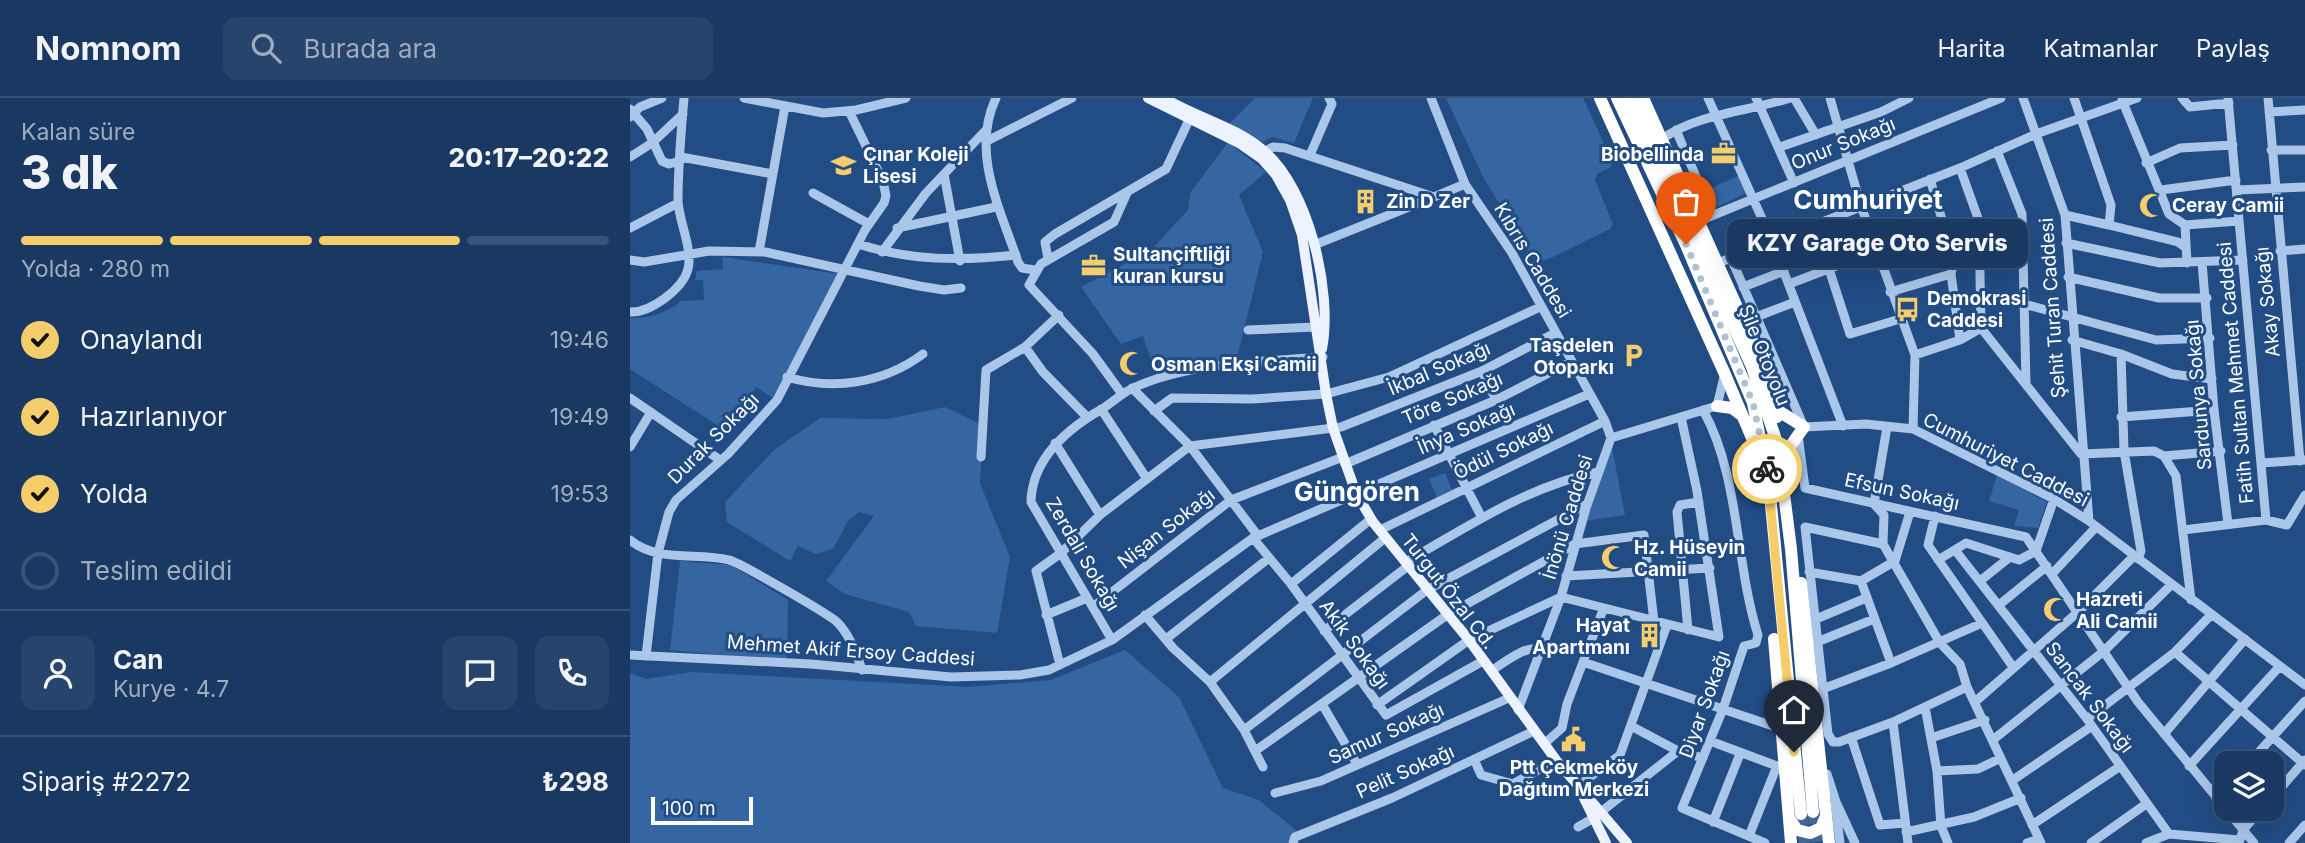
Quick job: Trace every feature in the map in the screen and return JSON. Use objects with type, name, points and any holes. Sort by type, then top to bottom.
[{"type":"highway","points":[[1600,98],[1724,372],[1769,484]]},
{"type":"highway","name":"Şile Otoyolu","points":[[1616,98],[1686,244],[1753,403],[1769,484],[1774,547],[1807,813],[1791,549],[1778,446],[1764,398],[1630,98]]},
{"type":"highway","points":[[1643,98],[1699,221],[1724,260],[1776,410],[1778,446]]},
{"type":"highway","points":[[1764,398],[1801,431],[1786,457],[1783,486]]},
{"type":"highway","points":[[1717,406],[1732,408],[1740,414]]},
{"type":"highway","points":[[1774,547],[1775,643],[1791,843]]},
{"type":"highway","points":[[1791,549],[1801,584],[1810,644],[1829,843]]},
{"type":"highway","points":[[1787,811],[1794,828],[1805,834],[1821,828],[1827,814]]},
{"type":"highway","points":[[1786,843],[1788,825]]},
{"type":"main road","points":[[1148,98],[1191,116],[1261,153],[1282,170],[1297,197],[1314,245],[1325,333],[1322,354]]},
{"type":"main road","points":[[1164,98],[1191,116]]},
{"type":"main road","points":[[1261,153],[1276,175],[1296,216],[1307,257],[1322,354]]},
{"type":"main road","name":"Turgut Özal Cd.","points":[[1322,354],[1333,428],[1356,493],[1371,519],[1469,640],[1556,760],[1627,843]]},
{"type":"main road","name":"Turgut Özal Cd.","points":[[1579,789],[1606,843]]},
{"type":"street","points":[[662,98],[631,113],[647,129],[665,164],[680,159],[773,174]]},
{"type":"street","points":[[630,312],[649,308],[679,285],[688,272],[690,259],[678,203],[684,98]]},
{"type":"street","points":[[744,98],[823,113],[849,111],[906,98]]},
{"type":"street","points":[[882,252],[897,228],[986,129],[996,98]]},
{"type":"street","points":[[988,141],[1072,98]]},
{"type":"street","name":"Kıbrıs Caddesi","points":[[1431,98],[1465,184],[1512,253],[1605,421],[1611,438]]},
{"type":"street","points":[[1708,98],[1772,241],[1843,426]]},
{"type":"street","points":[[1830,98],[1861,206],[1915,355],[1913,429]]},
{"type":"street","points":[[1780,147],[1838,128],[1909,98]]},
{"type":"street","name":"Onur Sokağı","points":[[1699,221],[1794,183],[1977,103],[2001,98]]},
{"type":"street","name":"Şehit Turan Caddesi","points":[[2023,98],[2065,215],[2081,454],[2093,524]]},
{"type":"street","points":[[2074,98],[2110,205],[2109,225]]},
{"type":"street","points":[[1801,431],[1743,287],[1724,260],[1960,168],[2036,134],[2137,98]]},
{"type":"street","points":[[2182,98],[2190,107],[2229,100]]},
{"type":"street","name":"Akay Sokağı","points":[[2268,98],[2280,251],[2301,422],[2302,461]]},
{"type":"street","points":[[1662,139],[1676,130],[1757,102],[1786,99],[1816,135]]},
{"type":"street","name":"Fatih Sultan Mehmet Caddesi","points":[[2183,530],[2266,520],[2229,100]]},
{"type":"street","points":[[2123,101],[2169,214],[2185,225],[2239,221]]},
{"type":"street","points":[[1310,155],[1330,102]]},
{"type":"street","points":[[1757,102],[1780,147],[1794,183]]},
{"type":"street","points":[[759,252],[785,106]]},
{"type":"street","points":[[2269,112],[2305,110]]},
{"type":"street","name":"Durak Sokağı","points":[[646,656],[658,553],[668,512],[676,500],[720,460],[776,400],[848,268],[869,223],[887,196],[883,181],[849,111]]},
{"type":"street","points":[[630,157],[652,142],[682,114]]},
{"type":"street","points":[[1048,259],[1045,242],[1055,234],[1166,169],[1191,116]]},
{"type":"street","points":[[986,129],[996,207],[1022,268],[1035,270]]},
{"type":"street","points":[[1676,130],[1712,214]]},
{"type":"street","points":[[2146,163],[2180,148],[2233,145]]},
{"type":"street","points":[[1261,153],[1273,147],[1310,155],[1434,197]]},
{"type":"street","points":[[2271,150],[2305,150]]},
{"type":"street","points":[[1997,151],[2022,214],[2026,382]]},
{"type":"street","points":[[1960,168],[1979,221],[1981,328],[2081,454],[2154,451],[2164,456],[2221,451]]},
{"type":"street","points":[[944,174],[960,261]]},
{"type":"street","points":[[1930,179],[1954,260],[1951,274],[1960,340]]},
{"type":"street","points":[[1314,245],[1465,184]]},
{"type":"street","points":[[2161,190],[2236,185],[2274,189],[2305,187]]},
{"type":"street","points":[[813,193],[869,223]]},
{"type":"street","points":[[1122,394],[1059,315],[1030,288],[1035,270],[1048,259],[1114,222],[1127,193]]},
{"type":"street","points":[[630,228],[678,203]]},
{"type":"street","points":[[897,228],[996,207]]},
{"type":"street","points":[[2065,215],[2178,242],[2185,247]]},
{"type":"street","points":[[2185,225],[2187,262]]},
{"type":"street","points":[[2066,243],[2160,263],[2243,260]]},
{"type":"street","points":[[858,244],[882,252],[960,261],[1016,255]]},
{"type":"street","points":[[2280,251],[2305,249]]},
{"type":"street","points":[[1789,284],[1878,250]]},
{"type":"street","points":[[630,260],[644,262],[687,252],[759,252],[848,268],[944,290],[961,288]]},
{"type":"street","name":"Sardunya Sokağı","points":[[2202,262],[2214,411],[2228,524]]},
{"type":"street","points":[[1829,269],[1850,334],[1900,319]]},
{"type":"street","points":[[1743,287],[1784,271]]},
{"type":"street","points":[[1890,292],[1951,274]]},
{"type":"street","points":[[2068,277],[2159,298],[2207,298]]},
{"type":"street","points":[[1756,317],[1796,302]]},
{"type":"street","points":[[2024,304],[2156,340],[2210,338]]},
{"type":"street","points":[[1154,411],[1172,398],[1252,400],[1326,394],[1389,377],[1540,307]]},
{"type":"street","points":[[982,457],[986,370],[1025,347],[1059,315]]},
{"type":"street","points":[[1248,330],[1316,327]]},
{"type":"street","points":[[1915,355],[1960,340],[1981,328]]},
{"type":"street","name":"İkbal Sokağı","points":[[1190,446],[1333,428],[1482,371],[1555,333]]},
{"type":"street","points":[[2072,340],[2120,354],[2172,374],[2212,379]]},
{"type":"street","points":[[1025,347],[1043,372],[1086,416]]},
{"type":"street","points":[[787,377],[810,384],[884,377],[902,369],[923,354]]},
{"type":"street","name":"Zerdali Sokağı","points":[[1112,640],[1031,502],[1037,471],[1055,443],[1086,416],[1132,388],[1210,368],[1322,354]]},
{"type":"street","points":[[1976,701],[2078,612],[2141,551],[2124,451],[2120,354]]},
{"type":"street","name":"Töre Sokağı","points":[[1344,460],[1496,401],[1572,361]]},
{"type":"street","points":[[1482,371],[1496,401]]},
{"type":"street","points":[[1717,406],[1724,386],[1724,372]]},
{"type":"street","name":"Akik Sokağı","points":[[1132,388],[1190,446],[1231,500],[1269,558],[1291,584],[1386,715],[1483,661]]},
{"type":"street","name":"İhya Sokağı","points":[[1356,493],[1589,394]]},
{"type":"street","points":[[630,398],[720,460]]},
{"type":"street","name":"İnönü Caddesi","points":[[1518,710],[1562,597],[1587,504],[1611,438],[1717,406]]},
{"type":"street","points":[[1101,409],[1147,479]]},
{"type":"street","name":"Diyar Sokağı","points":[[1703,410],[1711,424],[1732,500],[1743,575],[1758,635],[1756,643],[1744,646],[1723,709],[1682,808],[1765,843]]},
{"type":"street","points":[[2121,417],[2214,411]]},
{"type":"street","points":[[630,447],[651,412]]},
{"type":"street","points":[[1377,705],[1469,640],[1562,597],[1603,610],[1719,637],[1699,502],[1681,417]]},
{"type":"street","name":"Ödül Sokağı","points":[[1210,682],[1305,604],[1382,534],[1465,487],[1605,421]]},
{"type":"street","points":[[1434,425],[1447,455],[1482,518]]},
{"type":"street","name":"Cumhuriyet Caddesi","points":[[1801,431],[1843,426],[1913,429],[2054,499],[2093,524],[2305,685]]},
{"type":"street","points":[[1887,428],[1874,504],[1884,516],[1883,544],[1940,643],[1959,663],[2040,841],[2027,843]]},
{"type":"street","name":"Efsun Sokağı","points":[[1801,431],[1805,488],[2026,537],[2036,551]]},
{"type":"street","points":[[1055,443],[1100,515]]},
{"type":"street","points":[[1059,665],[1036,571],[1061,553],[1100,515],[1190,446]]},
{"type":"street","points":[[2164,456],[2176,476],[2191,600]]},
{"type":"street","name":"Nişan Sokağı","points":[[1046,615],[1091,602],[1231,500],[1344,460]]},
{"type":"street","points":[[2261,463],[2302,461]]},
{"type":"street","points":[[1324,631],[1407,564],[1482,518],[1558,481],[1598,472]]},
{"type":"street","name":"Mehmet Akif Ersoy Caddesi","points":[[630,655],[811,664],[975,677],[1020,675],[1059,665],[1112,640],[1255,537],[1356,493]]},
{"type":"street","points":[[2266,520],[2287,525],[2305,495]]},
{"type":"street","points":[[1938,560],[1966,543],[2019,560],[2036,551],[2054,499]]},
{"type":"street","points":[[1688,630],[1678,509],[1680,505],[1699,502]]},
{"type":"street","points":[[1244,730],[1344,657],[1427,590],[1587,504]]},
{"type":"street","points":[[1810,572],[1861,581],[1895,561],[1910,512]]},
{"type":"street","points":[[1935,516],[1928,545],[1980,624],[2013,667]]},
{"type":"street","points":[[1291,584],[1371,519]]},
{"type":"street","points":[[1999,605],[2049,570],[2093,524]]},
{"type":"street","points":[[1836,742],[1828,734],[1805,527],[1883,544]]},
{"type":"street","points":[[1255,751],[1447,615],[1575,544],[1644,534],[1654,622]]},
{"type":"street","points":[[630,540],[658,553],[731,560],[761,576],[836,621],[850,640],[862,670]]},
{"type":"street","name":"Sancak Sokağı","points":[[1955,550],[2089,722],[2168,838]]},
{"type":"street","points":[[2036,551],[2128,686],[2214,797]]},
{"type":"street","points":[[1980,581],[2010,557]]},
{"type":"street","points":[[1166,639],[1269,558]]},
{"type":"street","points":[[1566,576],[1710,568]]},
{"type":"street","points":[[1861,581],[1891,663]]},
{"type":"street","points":[[1994,739],[2104,651],[2171,585]]},
{"type":"street","points":[[1816,619],[1866,598]]},
{"type":"street","points":[[1544,744],[1562,728],[1567,704],[1603,610]]},
{"type":"street","points":[[1145,615],[1210,682],[1244,730],[1263,767]]},
{"type":"street","points":[[2013,780],[2089,722],[2128,686],[2175,652],[2211,615]]},
{"type":"street","points":[[1817,642],[1874,619]]},
{"type":"street","points":[[1825,688],[1940,643],[1980,624]]},
{"type":"street","points":[[1579,789],[1620,755],[1667,625]]},
{"type":"street","points":[[2164,734],[2245,639]]},
{"type":"street","points":[[1491,671],[1521,653],[1542,649]]},
{"type":"street","points":[[2175,652],[2304,763],[2284,785]]},
{"type":"street","points":[[1583,662],[1776,727]]},
{"type":"street","points":[[2189,766],[2280,666]]},
{"type":"street","points":[[1855,843],[1836,802],[1823,754],[1836,742],[1893,722],[1968,687]]},
{"type":"street","name":"Samur Sokağı","points":[[1275,793],[1321,781],[1509,698]]},
{"type":"street","points":[[2260,751],[2305,701]]},
{"type":"street","points":[[1321,704],[1357,764]]},
{"type":"street","points":[[1925,707],[1937,771],[1941,826],[1948,843]]},
{"type":"street","points":[[1931,738],[1985,720]]},
{"type":"street","points":[[1893,722],[1908,843]]},
{"type":"street","points":[[1630,726],[1678,751],[1703,758]]},
{"type":"street","name":"Pelit Sokağı","points":[[1293,843],[1295,837],[1392,798],[1534,731]]},
{"type":"street","points":[[1851,737],[1880,825],[1941,826],[1974,817],[2021,798]]},
{"type":"street","points":[[1710,741],[1777,766],[1749,836]]},
{"type":"street","points":[[1578,827],[1602,812],[1678,751]]},
{"type":"street","points":[[1713,822],[1740,754]]},
{"type":"street","points":[[1937,771],[1978,769],[2001,758]]},
{"type":"street","points":[[1474,759],[1482,775],[1513,784],[1556,760]]},
{"type":"street","points":[[2032,825],[2119,767]]},
{"type":"street","points":[[1836,802],[1834,816],[1840,843]]},
{"type":"street","points":[[2091,843],[2146,803]]},
{"type":"street","points":[[2236,821],[2254,843]]},
{"type":"street","points":[[2146,843],[2168,838],[2240,841],[2251,821]]},
{"type":"street","points":[[2289,843],[2305,825]]},
{"type":"shaded area","points":[[1255,98],[1313,98],[1294,143],[1272,137],[1263,142],[1229,124]]},
{"type":"shaded area","points":[[1446,98],[1583,98],[1612,161],[1611,167],[1597,174],[1595,180],[1613,224],[1610,229],[1551,258],[1542,261],[1533,258],[1484,179]]},
{"type":"shaded area","points":[[1228,142],[1266,172],[1239,195],[1263,252],[1237,358],[1156,375],[1143,336],[1121,344],[1081,287],[1151,250],[1188,210],[1190,193]]},
{"type":"shaded area","points":[[1740,175],[1748,192],[1715,208],[1707,190]]},
{"type":"shaded area","points":[[723,257],[839,274],[773,398],[756,387],[726,431],[630,369],[630,318],[657,314],[681,301],[704,300],[703,280],[695,280],[697,271],[723,269]]},
{"type":"shaded area","points":[[945,407],[984,426],[980,483],[1010,557],[997,633],[916,626],[909,612],[845,594],[826,581],[874,516],[859,512],[848,521],[833,549],[816,554],[798,546],[790,561],[727,522],[725,502],[774,450],[820,418],[887,419]]},
{"type":"shaded area","points":[[1612,447],[1625,515],[1585,521]]},
{"type":"shaded area","points":[[1445,473],[1452,490],[1437,497],[1429,479]]},
{"type":"shaded area","points":[[1997,475],[2047,502],[2038,528],[2014,526],[2019,510],[1989,501]]},
{"type":"shaded area","points":[[680,561],[731,565],[788,600],[787,661],[670,650]]},
{"type":"shaded area","points":[[1125,650],[1179,697],[1223,788],[1259,800],[1303,836],[1287,843],[630,843],[630,673],[646,679],[691,672],[968,687],[1051,680]]},
{"type":"tunnel","points":[[1813,812],[1818,843]]},
{"type":"tunnel","points":[[1801,814],[1805,843]]},
{"type":"way so far","points":[[1686,244],[1753,403],[1767,469]]},
{"type":"place","name":"Biobellinda","points":[[1724,154]]},
{"type":"place","name":"Çınar Koleji Lisesi","points":[[843,165]]},
{"type":"place","name":"Zin D Zer","points":[[1366,201]]},
{"type":"place","name":"Ceray Camii","points":[[2152,205]]},
{"type":"place","name":"KZY Garage Oto Servis","points":[[1686,244]]},
{"type":"place","name":"Sultançiftliği kuran kursu","points":[[1093,265]]},
{"type":"place","name":"Demokrasi Caddesi","points":[[1907,309]]},
{"type":"place","name":"Taşdelen Otoparkı","points":[[1634,356]]},
{"type":"place","name":"Osman Ekşi Camii","points":[[1131,364]]},
{"type":"place","name":"Hz. Hüseyin Camii","points":[[1614,558]]},
{"type":"place","name":"Hazreti Ali Camii","points":[[2056,610]]},
{"type":"place","name":"Hayat Apartmanı","points":[[1650,636]]},
{"type":"place","name":"Ptt Çekmeköy Dağıtım Merkezi","points":[[1574,739]]},
{"type":"district","name":"Cumhuriyet","points":[[1868,200]]},
{"type":"district","name":"Güngören","points":[[1357,492]]},
{"type":"route","points":[[1767,469],[1794,752]]}]
